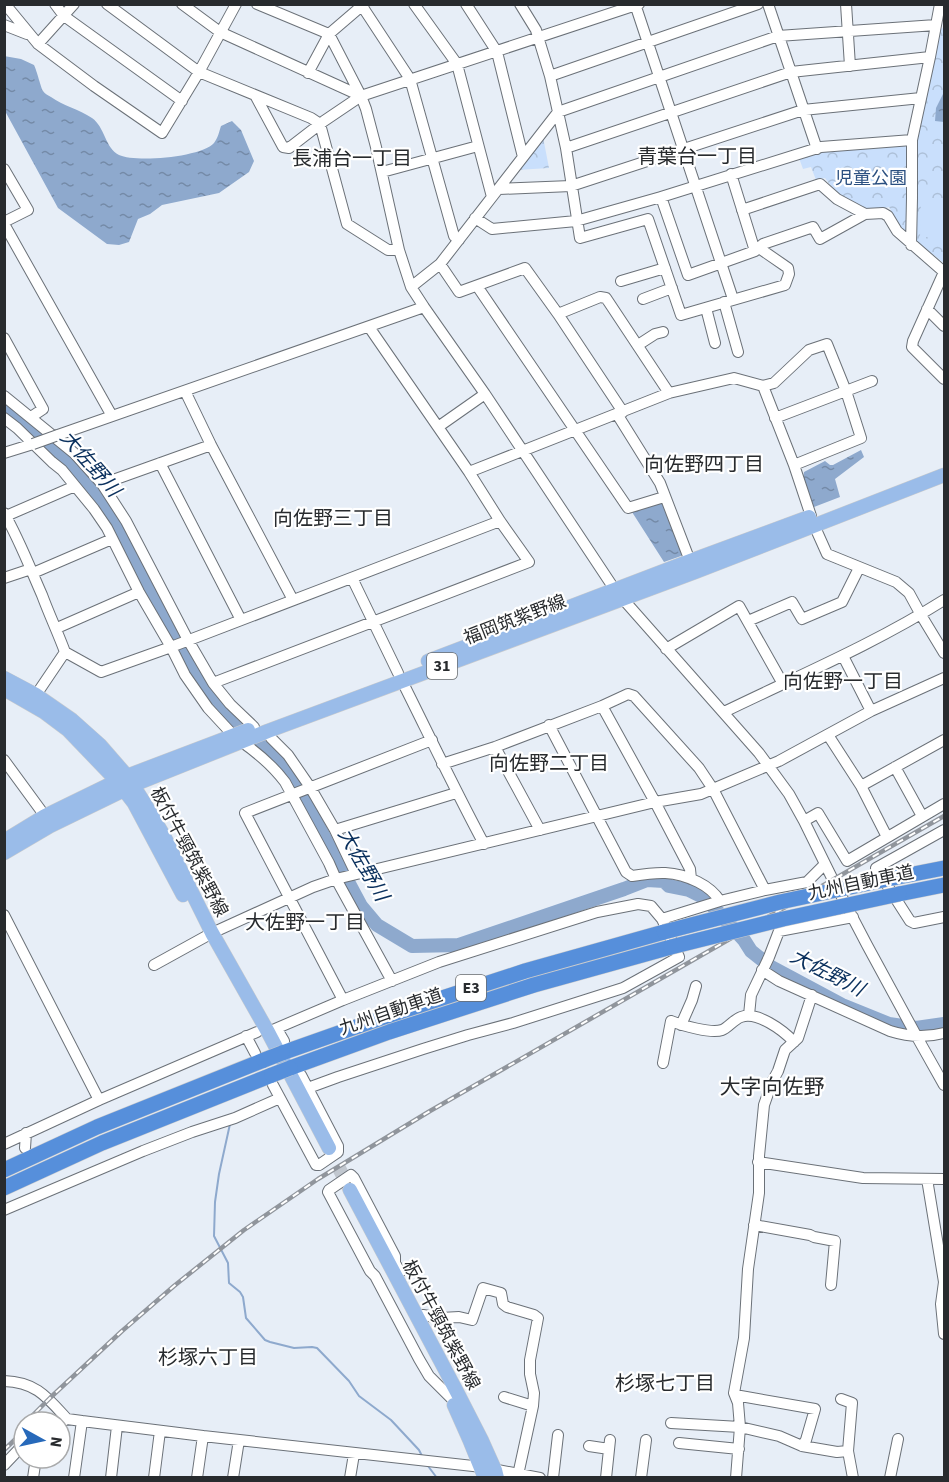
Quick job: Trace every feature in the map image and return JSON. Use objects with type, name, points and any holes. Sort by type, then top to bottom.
[{"type":"highway","name":"九州自動車道","points":[[4,1170],[283,1047],[387,1016],[663,926],[945,867]]},
{"type":"highway","name":"九州自動車道","points":[[4,1188],[102,1143],[296,1072],[389,1032],[534,985],[783,919],[899,900],[945,885]]},
{"type":"main road","name":"福岡筑紫野線","points":[[619,594],[695,572],[945,466]]},
{"type":"main road","name":"福岡筑紫野線","points":[[5,850],[45,816],[125,783],[619,594],[690,561],[945,476]]},
{"type":"main road","name":"板付牛頸筑紫野線","points":[[4,678],[36,695],[72,720],[100,745],[125,783],[325,1150]]},
{"type":"main road","name":"板付牛頸筑紫野線","points":[[4,689],[44,712],[69,730],[125,783]]},
{"type":"main road","name":"福岡筑紫野線","points":[[5,850],[125,783]]},
{"type":"main road","name":"板付牛頸筑紫野線","points":[[347,1192],[455,1396],[490,1473]]},
{"type":"street","points":[[5,4],[38,44],[162,133],[236,4]]},
{"type":"street","points":[[55,4],[64,16],[182,101]]},
{"type":"street","points":[[38,44],[74,4]]},
{"type":"street","points":[[107,4],[199,72],[311,118],[320,124],[347,224],[388,250],[399,250]]},
{"type":"street","points":[[182,4],[220,32],[361,96]]},
{"type":"street","points":[[257,4],[329,34],[366,109],[399,250],[411,286],[619,594],[724,712],[769,765],[789,794],[917,1037],[945,1085]]},
{"type":"street","points":[[414,4],[457,64],[478,146],[495,193]]},
{"type":"street","points":[[466,4],[497,52],[523,156]]},
{"type":"street","points":[[520,4],[537,30],[550,76],[566,148],[580,238],[648,219],[681,315],[785,285],[789,274],[788,268],[757,250],[731,174]]},
{"type":"street","points":[[550,76],[759,4]]},
{"type":"street","points":[[768,4],[816,149]]},
{"type":"street","points":[[846,4],[850,66]]},
{"type":"street","points":[[911,245],[912,140],[940,4]]},
{"type":"street","points":[[308,73],[329,34],[361,5],[410,79],[454,236],[459,240]]},
{"type":"street","points":[[255,95],[283,147],[289,148],[361,96],[637,5],[721,264],[738,352]]},
{"type":"street","points":[[4,25],[30,35]]},
{"type":"street","points":[[411,286],[440,264],[558,112],[778,36],[936,25]]},
{"type":"street","points":[[566,148],[790,72],[930,57]]},
{"type":"street","points":[[495,193],[571,186],[803,110],[921,98]]},
{"type":"street","points":[[475,218],[492,229],[576,220],[661,197],[816,149],[912,140]]},
{"type":"street","points":[[382,172],[478,146]]},
{"type":"street","points":[[4,169],[28,210],[4,223],[112,416]]},
{"type":"street","points":[[742,210],[820,184],[837,199],[865,214],[886,214],[897,231],[944,272],[912,347],[945,379]]},
{"type":"street","points":[[661,197],[688,275],[757,250],[763,244],[813,227],[819,239],[865,214]]},
{"type":"street","points":[[440,264],[459,292],[525,268],[558,314],[620,413],[660,483],[690,561]]},
{"type":"street","points":[[621,282],[665,268]]},
{"type":"street","points":[[477,286],[628,508],[664,497]]},
{"type":"street","points":[[643,299],[672,288]]},
{"type":"street","points":[[558,314],[600,297],[606,298],[669,393]]},
{"type":"street","points":[[4,453],[424,307]]},
{"type":"street","points":[[706,308],[715,343]]},
{"type":"street","points":[[927,309],[945,326]]},
{"type":"street","points":[[213,682],[529,562],[369,327]]},
{"type":"street","points":[[638,345],[655,334],[663,332]]},
{"type":"street","points":[[4,338],[43,409],[31,417]]},
{"type":"street","points":[[469,472],[669,393],[734,378],[763,386],[774,382],[809,350],[827,344],[846,391],[861,438],[794,465]]},
{"type":"street","points":[[775,418],[872,381]]},
{"type":"street","points":[[763,386],[794,465],[812,521],[827,554],[896,582],[909,593],[945,653]]},
{"type":"street","points":[[185,391],[293,600]]},
{"type":"street","points":[[438,427],[484,394]]},
{"type":"street","points":[[4,396],[74,453],[102,484],[126,521],[188,640],[213,682],[230,704],[288,755],[329,863],[392,981]]},
{"type":"street","points":[[4,418],[62,470],[94,509],[107,528],[139,592],[197,693],[238,739],[264,758],[285,782],[301,791],[335,830],[354,874]]},
{"type":"street","points":[[102,484],[211,445]]},
{"type":"street","points":[[160,463],[241,620]]},
{"type":"street","points":[[75,486],[5,514],[57,628],[65,652],[101,672],[500,521]]},
{"type":"street","points":[[4,578],[32,571],[112,539]]},
{"type":"street","points":[[748,621],[792,602],[802,619],[842,602],[859,568]]},
{"type":"street","points":[[352,578],[456,793],[484,844]]},
{"type":"street","points":[[57,628],[139,592]]},
{"type":"street","points":[[724,712],[843,656],[945,600]]},
{"type":"street","points":[[666,649],[740,606],[783,684]]},
{"type":"street","points":[[36,695],[65,652]]},
{"type":"street","points":[[843,656],[871,711]]},
{"type":"street","points":[[154,965],[208,934],[337,879],[655,802],[701,794],[779,761],[871,711],[945,678]]},
{"type":"street","points":[[442,764],[495,747],[628,694],[634,696],[699,768],[713,789],[765,890]]},
{"type":"street","points":[[602,706],[690,869],[691,879]]},
{"type":"street","points":[[549,725],[626,872],[632,876],[657,872],[682,874],[704,885],[720,901]]},
{"type":"street","points":[[828,735],[861,786],[887,837]]},
{"type":"street","points":[[343,1000],[245,813],[432,740]]},
{"type":"street","points":[[861,786],[945,740]]},
{"type":"street","points":[[495,747],[540,830]]},
{"type":"street","points":[[6,763],[45,816]]},
{"type":"street","points":[[895,768],[922,816]]},
{"type":"street","points":[[335,830],[456,793]]},
{"type":"street","points":[[804,821],[818,813],[847,861],[945,804]]},
{"type":"street","points":[[945,830],[876,868],[899,900],[910,921],[914,923],[945,917]]},
{"type":"street","points":[[663,926],[720,901],[807,882],[825,864]]},
{"type":"street","points":[[4,1144],[99,1100],[439,962],[597,912],[638,904],[651,906],[679,957],[623,989],[423,1049],[308,1088]]},
{"type":"street","points":[[4,915],[99,1100]]},
{"type":"street","points":[[749,1015],[752,995],[779,931],[853,916]]},
{"type":"street","points":[[762,970],[779,981],[890,1031],[917,1037],[945,1033]]},
{"type":"street","points":[[681,1025],[696,986]]},
{"type":"street","points":[[736,1478],[740,1427],[735,1384],[744,1338],[748,1269],[759,1193],[758,1162],[761,1123],[767,1093],[778,1071],[784,1050],[798,1038],[812,995]]},
{"type":"street","points":[[663,1063],[671,1021],[703,1030],[721,1031],[740,1017],[749,1015],[759,1017],[769,1023],[794,1042]]},
{"type":"street","points":[[262,1032],[283,1047]]},
{"type":"street","points":[[260,1057],[262,1032]]},
{"type":"street","points":[[272,1081],[316,1164],[319,1165],[338,1152],[338,1146],[308,1088],[296,1072]]},
{"type":"street","points":[[4,1210],[22,1197],[192,1132],[235,1118],[280,1098]]},
{"type":"street","points":[[25,1148],[26,1133]]},
{"type":"street","points":[[758,1162],[863,1178],[945,1179]]},
{"type":"street","points":[[351,1175],[395,1256],[394,1263],[441,1349],[455,1396],[429,1376],[418,1359],[328,1192],[351,1175]]},
{"type":"street","points":[[927,1179],[944,1282],[941,1304],[944,1330]]},
{"type":"street","points":[[754,1225],[810,1234],[834,1241],[831,1285]]},
{"type":"street","points":[[423,1315],[472,1320],[483,1288],[501,1293],[503,1304],[507,1307],[538,1318],[530,1360],[534,1393],[533,1406],[518,1475]]},
{"type":"street","points":[[4,1381],[33,1386],[52,1402],[57,1410]]},
{"type":"street","points":[[735,1395],[815,1409],[802,1446]]},
{"type":"street","points":[[504,1397],[533,1406]]},
{"type":"street","points":[[841,1399],[852,1403],[848,1451],[853,1478]]},
{"type":"street","points":[[72,1421],[540,1478]]},
{"type":"street","points":[[74,1478],[82,1421]]},
{"type":"street","points":[[671,1423],[740,1427],[779,1436],[802,1446],[837,1452],[848,1451]]},
{"type":"street","points":[[111,1478],[117,1426]]},
{"type":"street","points":[[154,1478],[160,1431]]},
{"type":"street","points":[[553,1478],[558,1435]]},
{"type":"street","points":[[197,1478],[203,1436]]},
{"type":"street","points":[[890,1478],[898,1439]]},
{"type":"street","points":[[233,1478],[239,1440]]},
{"type":"street","points":[[640,1478],[646,1440]]},
{"type":"street","points":[[679,1443],[739,1449]]},
{"type":"street","points":[[589,1446],[610,1444],[606,1478]]},
{"type":"street","points":[[350,1478],[354,1454]]},
{"type":"green space","points":[[944,27],[944,263],[917,242],[915,142],[939,31]]},
{"type":"green space","points":[[543,137],[549,168],[517,170]]},
{"type":"green space","name":"児童公園","points":[[909,143],[909,234],[902,229],[889,207],[866,212],[843,198],[825,178],[816,180],[811,167],[803,169],[799,158],[820,150]]},
{"type":"green space","points":[[921,199],[944,199],[944,237],[920,237]]},
{"type":"water","points":[[4,56],[21,59],[34,65],[44,92],[92,118],[100,127],[111,148],[119,155],[153,158],[196,152],[214,143],[221,126],[232,121],[241,130],[254,161],[249,172],[219,193],[162,205],[138,219],[129,242],[119,245],[107,244],[58,208],[5,111]]},
{"type":"water","points":[[944,92],[944,122],[935,121],[936,108]]},
{"type":"water","points":[[861,450],[864,457],[835,479],[840,497],[812,506],[803,479],[804,472],[825,461],[833,465]]},
{"type":"water","points":[[661,501],[683,553],[681,556],[664,562],[632,512]]},
{"type":"waterway","name":"大佐野川","points":[[4,410],[32,435],[50,444],[86,483],[122,535],[210,698],[290,773],[361,906],[377,925],[412,946],[459,945],[647,880],[664,881],[669,886],[689,890],[705,898],[744,940],[751,951],[771,967],[842,1005],[889,1024],[916,1028],[944,1024]]},
{"type":"waterway","points":[[230,1124],[219,1174],[214,1236],[228,1263],[229,1283],[243,1297],[246,1318],[265,1340],[294,1348],[317,1348],[349,1381],[359,1396],[391,1420],[422,1456]]},
{"type":"waterway","points":[[428,1466],[437,1478]]},
{"type":"tunnel","points":[[329,1148],[350,1190]]},
{"type":"railway","points":[[38,1410],[174,1286],[244,1230],[318,1179],[430,1111],[944,816]]},
{"type":"railway","points":[[4,1450],[12,1442]]},
{"type":"district","name":"青葉台一丁目","points":[[697,157]]},
{"type":"district","name":"長浦台一丁目","points":[[352,159]]},
{"type":"district","name":"向佐野四丁目","points":[[704,465]]},
{"type":"district","name":"向佐野三丁目","points":[[333,519]]},
{"type":"district","name":"向佐野一丁目","points":[[843,682]]},
{"type":"district","name":"向佐野二丁目","points":[[549,764]]},
{"type":"district","name":"大佐野一丁目","points":[[305,923]]},
{"type":"district","name":"大字向佐野","points":[[772,1087]]},
{"type":"district","name":"杉塚六丁目","points":[[208,1358]]},
{"type":"district","name":"杉塚七丁目","points":[[665,1384]]}]
